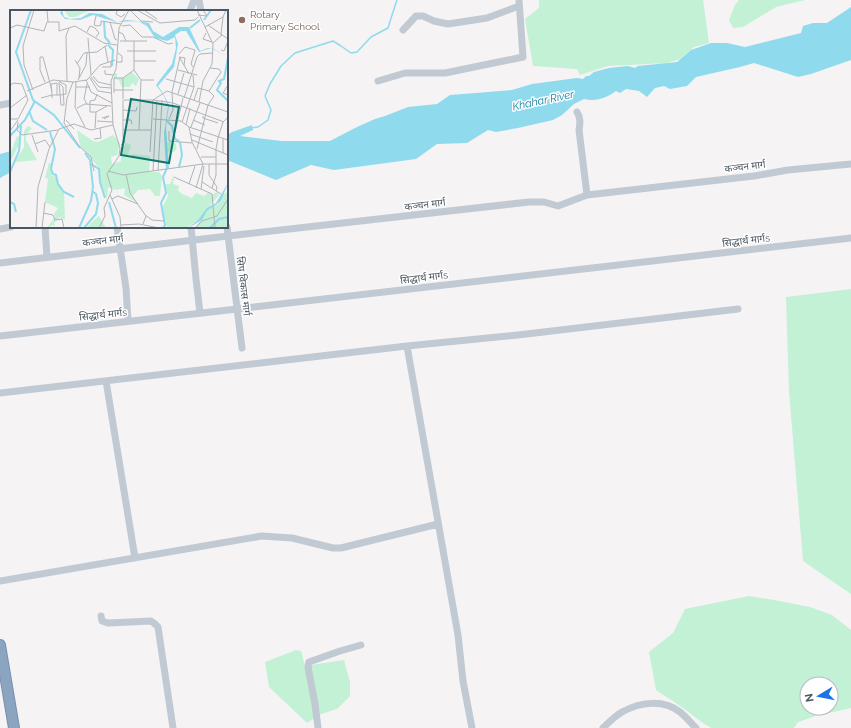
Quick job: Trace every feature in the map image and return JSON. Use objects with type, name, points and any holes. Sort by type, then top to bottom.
[{"type":"highway","points":[[0,645],[14,728]]},
{"type":"street","points":[[190,10],[194,0]]},
{"type":"street","points":[[200,0],[201,10]]},
{"type":"street","points":[[378,81],[405,73],[445,73],[523,57],[519,3],[487,18],[448,24],[434,21],[423,16],[416,16],[404,30]]},
{"type":"street","points":[[0,105],[10,103]]},
{"type":"street","points":[[577,112],[580,122],[579,130],[587,195]]},
{"type":"street","name":"कञ्चन मार्ग","points":[[0,262],[529,202],[544,202],[558,206],[587,195],[754,176],[788,170],[851,164]]},
{"type":"street","points":[[0,229],[10,227]]},
{"type":"street","points":[[45,228],[47,257]]},
{"type":"street","points":[[117,228],[126,288],[128,321]]},
{"type":"street","points":[[191,228],[200,313]]},
{"type":"street","name":"सिप विकास मार्ग","points":[[227,228],[242,348]]},
{"type":"street","name":"सिद्धार्थ मार्गs","points":[[0,336],[851,238]]},
{"type":"street","points":[[0,393],[738,309]]},
{"type":"street","points":[[407,346],[458,635],[463,681],[472,728]]},
{"type":"street","points":[[106,381],[135,558]]},
{"type":"street","points":[[0,581],[262,536],[292,538],[333,548],[342,548],[438,524]]},
{"type":"street","points":[[101,616],[102,621],[108,624],[151,621],[158,628],[173,728]]},
{"type":"street","points":[[318,728],[308,667],[309,662],[361,645]]},
{"type":"street","points":[[603,728],[621,712],[647,703],[658,703],[670,706],[680,712],[696,728]]},
{"type":"green space","points":[[539,0],[703,0],[709,43],[694,47],[680,59],[667,63],[608,66],[580,75],[577,69],[533,66],[525,19],[539,8]]},
{"type":"green space","points":[[739,0],[805,0],[776,7],[743,27],[733,28],[729,20],[735,5]]},
{"type":"green space","points":[[851,289],[851,594],[803,561],[789,391],[786,297]]},
{"type":"green space","points":[[749,596],[810,607],[832,615],[851,630],[851,708],[839,711],[839,676],[799,676],[799,716],[816,716],[798,722],[794,728],[711,728],[656,690],[649,652],[673,633],[685,609]]},
{"type":"green space","points":[[296,650],[301,651],[305,666],[344,660],[350,682],[350,696],[337,709],[321,714],[307,723],[269,687],[265,662]]},
{"type":"water","name":"Khahar River","points":[[851,7],[851,60],[798,77],[754,63],[696,77],[687,86],[670,89],[664,86],[655,88],[647,97],[639,91],[626,89],[620,93],[616,91],[601,99],[584,99],[574,104],[562,115],[553,120],[496,132],[488,130],[467,143],[437,144],[416,159],[334,170],[311,165],[276,180],[228,160],[228,134],[252,125],[253,130],[240,136],[282,141],[330,141],[375,119],[408,107],[437,104],[450,95],[512,90],[532,84],[577,78],[583,79],[594,72],[609,68],[628,66],[635,68],[638,66],[677,62],[691,50],[711,43],[727,43],[745,47],[801,33],[803,26],[813,23],[827,23]]},
{"type":"water","points":[[10,151],[10,173],[0,178],[0,154]]},
{"type":"waterway","points":[[251,128],[258,127],[268,120],[271,110],[265,96],[270,84],[281,66],[295,53],[333,41],[351,53],[357,52],[371,37],[388,28],[397,0]]},
{"type":"place","name":"Rotary Primary School","points":[[242,20]]}]
